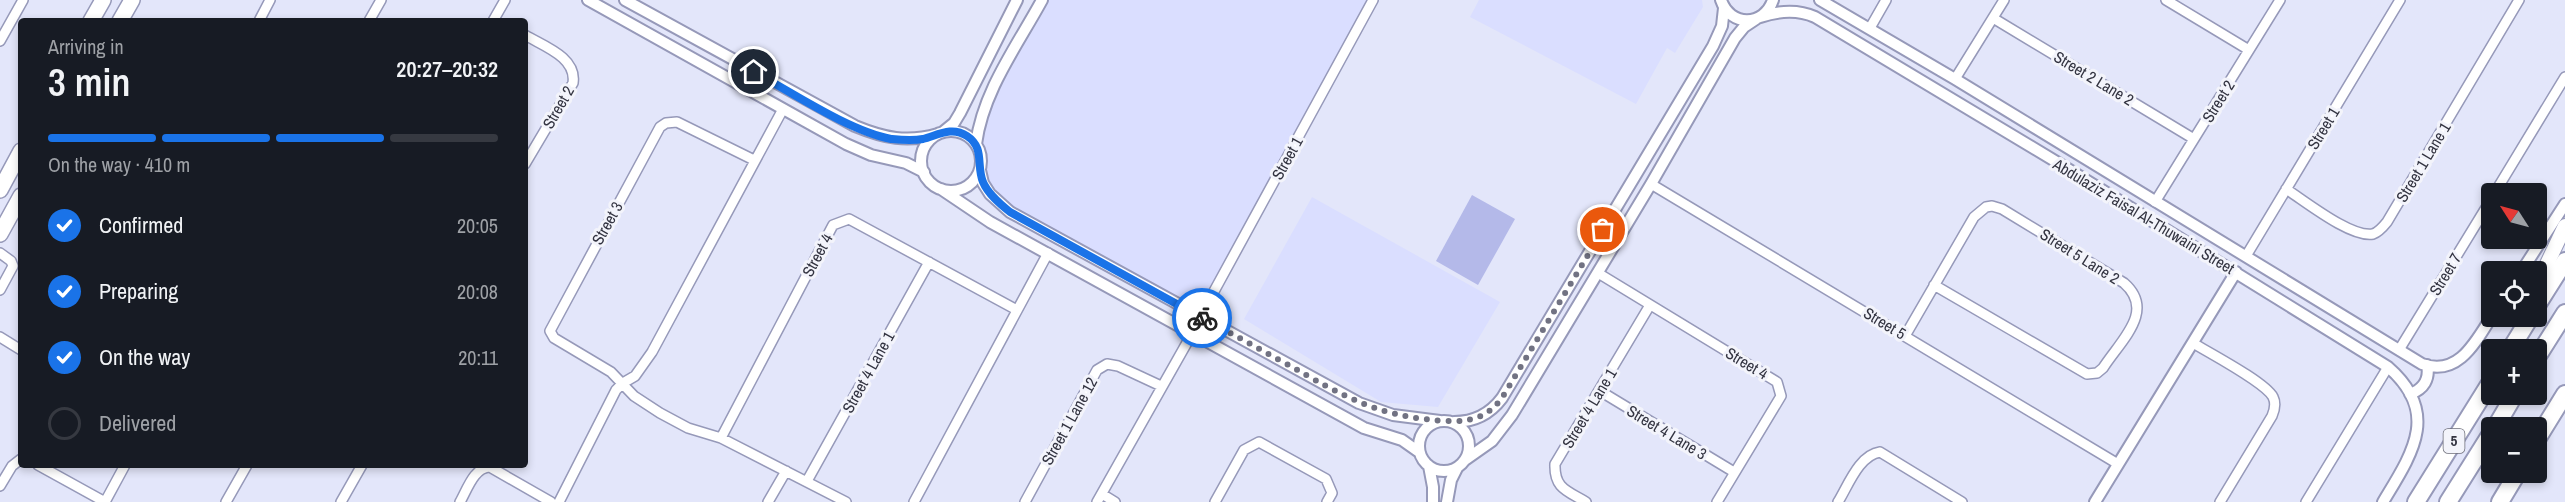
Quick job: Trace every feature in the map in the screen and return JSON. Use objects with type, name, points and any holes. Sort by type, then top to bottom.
[{"type":"highway","points":[[93,18],[103,0]]},
{"type":"highway","points":[[122,18],[132,0]]},
{"type":"highway","points":[[0,190],[18,157]]},
{"type":"highway","points":[[0,234],[18,201]]},
{"type":"highway","points":[[2547,289],[2565,261]]},
{"type":"highway","points":[[2547,342],[2565,313]]},
{"type":"highway","points":[[2547,423],[2565,394]]},
{"type":"highway","name":"5","points":[[2416,502],[2481,398]]},
{"type":"highway","name":"5","points":[[2448,502],[2481,450]]},
{"type":"highway","points":[[2500,502],[2511,483]]},
{"type":"main road","points":[[2547,264],[2565,226]]},
{"type":"street","points":[[0,41],[23,0]]},
{"type":"street","points":[[261,18],[270,0]]},
{"type":"street","points":[[371,18],[381,0]]},
{"type":"street","points":[[498,18],[505,0]]},
{"type":"street","points":[[588,0],[846,144],[884,159],[906,163],[924,172]]},
{"type":"street","points":[[625,0],[838,118],[874,134],[908,141],[954,131],[964,134],[976,144],[980,154],[983,183],[990,194],[1010,212],[1368,407],[1408,418],[1454,422],[1478,418],[1491,410],[1502,398],[1717,40],[1723,4]]},
{"type":"street","points":[[1017,0],[960,113],[927,144],[923,153],[924,172],[929,181],[990,222],[1364,428],[1402,440],[1419,452],[1429,466],[1433,486],[1432,502]]},
{"type":"street","points":[[976,144],[979,122],[989,95],[1042,0]]},
{"type":"street","name":"Street 1","points":[[1200,317],[1373,0]]},
{"type":"street","points":[[1447,502],[1456,468],[1492,441],[1506,424],[1651,184],[1738,34],[1767,11],[1773,0]]},
{"type":"street","name":"Abdulaziz Faisal Al-Thuwaini Street","points":[[1820,0],[1955,79],[2427,365]]},
{"type":"street","points":[[1870,28],[1886,0]]},
{"type":"street","points":[[1955,79],[2004,0]]},
{"type":"street","points":[[2166,0],[2249,50]]},
{"type":"street","name":"Street 2","points":[[2156,202],[2280,0]]},
{"type":"street","name":"Street 1","points":[[2246,256],[2400,0]]},
{"type":"street","name":"Street 1 Lane 1","points":[[2286,189],[2352,231],[2367,234],[2379,231],[2387,222],[2519,0]]},
{"type":"street","points":[[1723,4],[1737,19],[1758,18]]},
{"type":"street","name":"Abdulaziz Faisal Al-Thuwaini Street","points":[[1758,18],[1787,12],[1808,14],[2055,161],[2388,367],[2410,394],[2418,414],[2417,437],[2408,459],[2383,502]]},
{"type":"street","name":"Street 2 Lane 2","points":[[1993,18],[2194,139]]},
{"type":"street","name":"Street 2","points":[[528,37],[564,58],[570,64],[574,75],[573,83],[528,159]]},
{"type":"street","points":[[724,75],[731,69],[732,59]]},
{"type":"street","points":[[746,87],[746,77],[754,72]]},
{"type":"street","points":[[2501,183],[2565,77]]},
{"type":"street","points":[[1690,84],[1705,93]]},
{"type":"street","points":[[559,502],[616,390],[635,376],[652,352],[783,109]]},
{"type":"street","name":"Street 3","points":[[623,383],[612,372],[554,338],[550,331],[552,323],[660,128],[666,123],[677,122],[754,160]]},
{"type":"street","points":[[2031,147],[2042,143],[2041,131]]},
{"type":"street","points":[[2055,161],[2054,152],[2064,145]]},
{"type":"street","points":[[941,189],[952,191],[967,186],[980,170]]},
{"type":"street","name":"Street 5","points":[[1651,184],[2118,464]]},
{"type":"street","points":[[2528,261],[2565,204]]},
{"type":"street","name":"Street 5 Lane 2","points":[[1905,336],[1934,285],[1974,217],[1982,210],[1992,206],[2002,209],[2124,283],[2136,295],[2139,309],[2134,322],[2103,368],[2097,373],[2087,374],[1934,285]]},
{"type":"street","name":"Street 7","points":[[2399,350],[2481,216]]},
{"type":"street","name":"Street 4","points":[[721,438],[833,225],[849,219],[1017,310]]},
{"type":"street","points":[[914,502],[1048,252]]},
{"type":"street","points":[[0,253],[11,261],[13,266],[0,290]]},
{"type":"street","name":"Street 4 Lane 1","points":[[807,481],[929,262]]},
{"type":"street","points":[[2095,502],[2236,272]]},
{"type":"street","name":"Street 4","points":[[1598,273],[1777,382],[1781,396],[1717,502]]},
{"type":"street","name":"Street 4 Lane 1","points":[[1586,502],[1560,486],[1555,477],[1555,464],[1650,305]]},
{"type":"street","points":[[2410,394],[2419,390],[2425,383],[2428,375],[2427,365],[2447,366],[2461,359],[2485,327]]},
{"type":"street","points":[[2353,344],[2363,328]]},
{"type":"street","points":[[1115,502],[1100,498],[1193,332]]},
{"type":"street","points":[[0,337],[18,348]]},
{"type":"street","points":[[2193,343],[2260,384],[2272,396],[2274,404],[2272,416],[2220,502]]},
{"type":"street","name":"Street 1 Lane 12","points":[[1025,502],[1097,370],[1107,364],[1118,366],[1161,386]]},
{"type":"street","points":[[2306,502],[2388,367]]},
{"type":"street","points":[[623,383],[634,396],[688,428],[721,438],[846,502]]},
{"type":"street","name":"Street 4 Lane 3","points":[[1600,391],[1734,472]]},
{"type":"street","points":[[1419,452],[1419,442],[1423,432],[1430,425],[1440,421]]},
{"type":"street","points":[[1454,422],[1464,431],[1468,439],[1469,449],[1465,460]]},
{"type":"street","points":[[1215,502],[1244,450],[1259,442],[1326,479],[1332,493],[1327,502]]},
{"type":"street","points":[[1838,502],[1863,460],[1869,455],[1880,452],[1962,502]]},
{"type":"street","points":[[0,486],[12,466],[18,461]]},
{"type":"street","points":[[1429,466],[1445,471],[1456,468]]},
{"type":"street","points":[[43,468],[105,502],[123,468]]},
{"type":"street","points":[[226,502],[245,468]]},
{"type":"street","points":[[341,502],[360,468]]},
{"type":"street","points":[[460,502],[478,471],[483,468]]},
{"type":"street","points":[[492,468],[550,502]]},
{"type":"street","points":[[768,502],[786,471]]},
{"type":"shaded area","points":[[1042,0],[1373,0],[1200,317],[1000,203],[980,170],[981,159],[976,144],[979,122]]},
{"type":"shaded area","points":[[1479,0],[1702,0],[1703,7],[1675,53],[1667,48],[1636,104],[1470,17]]},
{"type":"shaded area","points":[[1472,195],[1515,219],[1478,285],[1436,261]]},
{"type":"shaded area","points":[[1312,197],[1500,302],[1438,407],[1381,402],[1244,319]]},
{"type":"way so far","points":[[1202,318],[1368,407],[1408,418],[1470,421],[1485,415],[1502,398],[1603,230]]},
{"type":"route","points":[[754,72],[842,120],[874,134],[908,141],[948,131],[968,136],[976,144],[980,154],[983,183],[990,194],[1010,212],[1202,318]]}]
